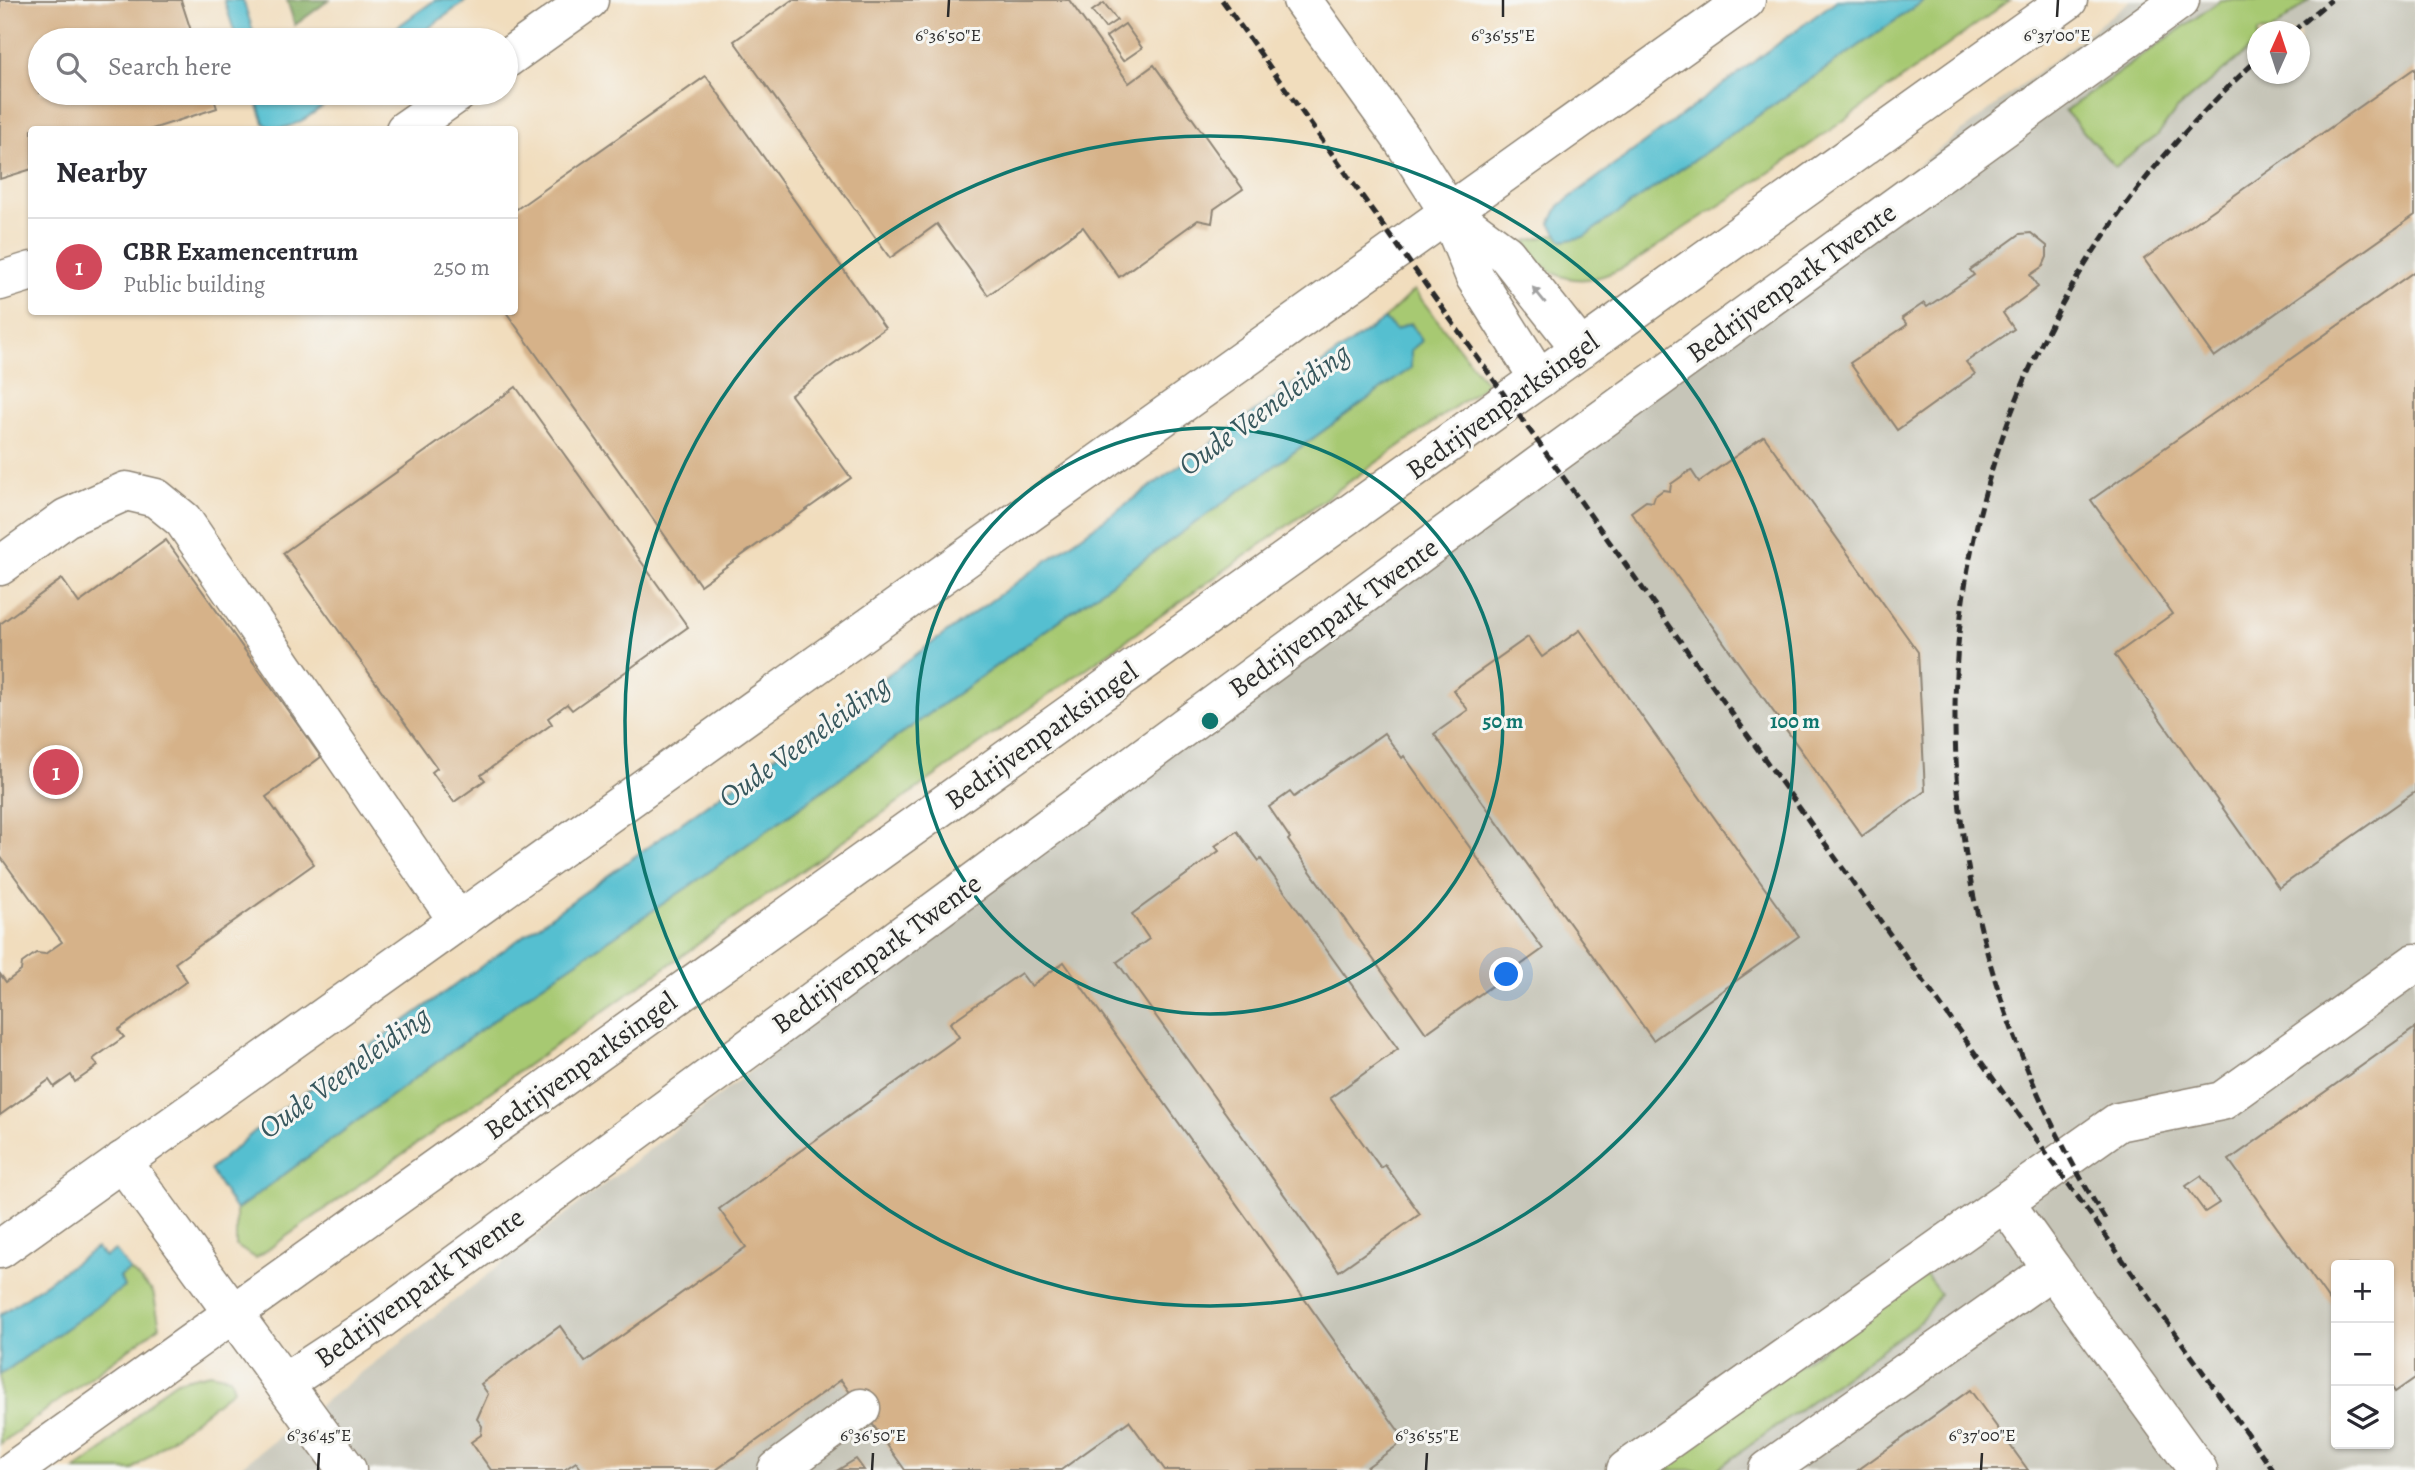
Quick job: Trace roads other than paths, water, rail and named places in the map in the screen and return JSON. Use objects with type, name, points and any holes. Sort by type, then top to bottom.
[{"type":"street","points":[[518,50],[589,0]]},
{"type":"street","points":[[1302,0],[1402,139],[1448,211],[1475,277],[1539,379]]},
{"type":"street","points":[[0,1249],[1746,0]]},
{"type":"street","name":"Bedrijvenparksingel","points":[[14,1470],[2068,0]]},
{"type":"street","name":"Bedrijvenpark Twente","points":[[284,1383],[383,1318],[1549,458],[2180,0]]},
{"type":"street","points":[[411,126],[441,105]]},
{"type":"street","points":[[1448,211],[1506,254],[1581,349]]},
{"type":"street","points":[[0,281],[28,272]]},
{"type":"street","points":[[0,566],[66,517],[126,491],[156,498],[183,520],[458,921]]},
{"type":"street","points":[[1626,1470],[2118,1122],[2222,1101],[2415,963]]},
{"type":"street","name":"Bedrijvenpark Twente","points":[[122,1161],[284,1383],[334,1466]]},
{"type":"street","points":[[2005,1203],[2198,1470]]},
{"type":"street","points":[[1768,1470],[2052,1269]]},
{"type":"street","points":[[777,1470],[861,1408]]},
{"type":"water","points":[[224,0],[243,0],[252,28],[233,28]]},
{"type":"water","points":[[435,0],[467,0],[428,28],[396,28]]},
{"type":"water","points":[[1837,0],[1925,0],[1583,237],[1563,241],[1550,224],[1559,206]]},
{"type":"water","points":[[258,105],[325,105],[290,126],[268,126]]},
{"type":"water","name":"Oude Veeneleiding","points":[[1384,319],[1396,330],[1410,323],[1422,341],[1411,350],[1411,368],[688,887],[536,989],[236,1210],[210,1170],[271,1117]]},
{"type":"water","points":[[96,1248],[105,1257],[115,1250],[130,1270],[120,1277],[124,1287],[0,1375],[0,1315]]},
{"type":"railway","points":[[1222,0],[2273,1470]]},
{"type":"railway","points":[[2305,21],[2331,0]]},
{"type":"railway","points":[[2105,1219],[2028,1070],[1978,917],[1956,763],[1962,609],[1995,460],[2055,317],[2143,182],[2247,71]]},
{"type":"place","name":"CBR Examencentrum","points":[[56,772]]}]
